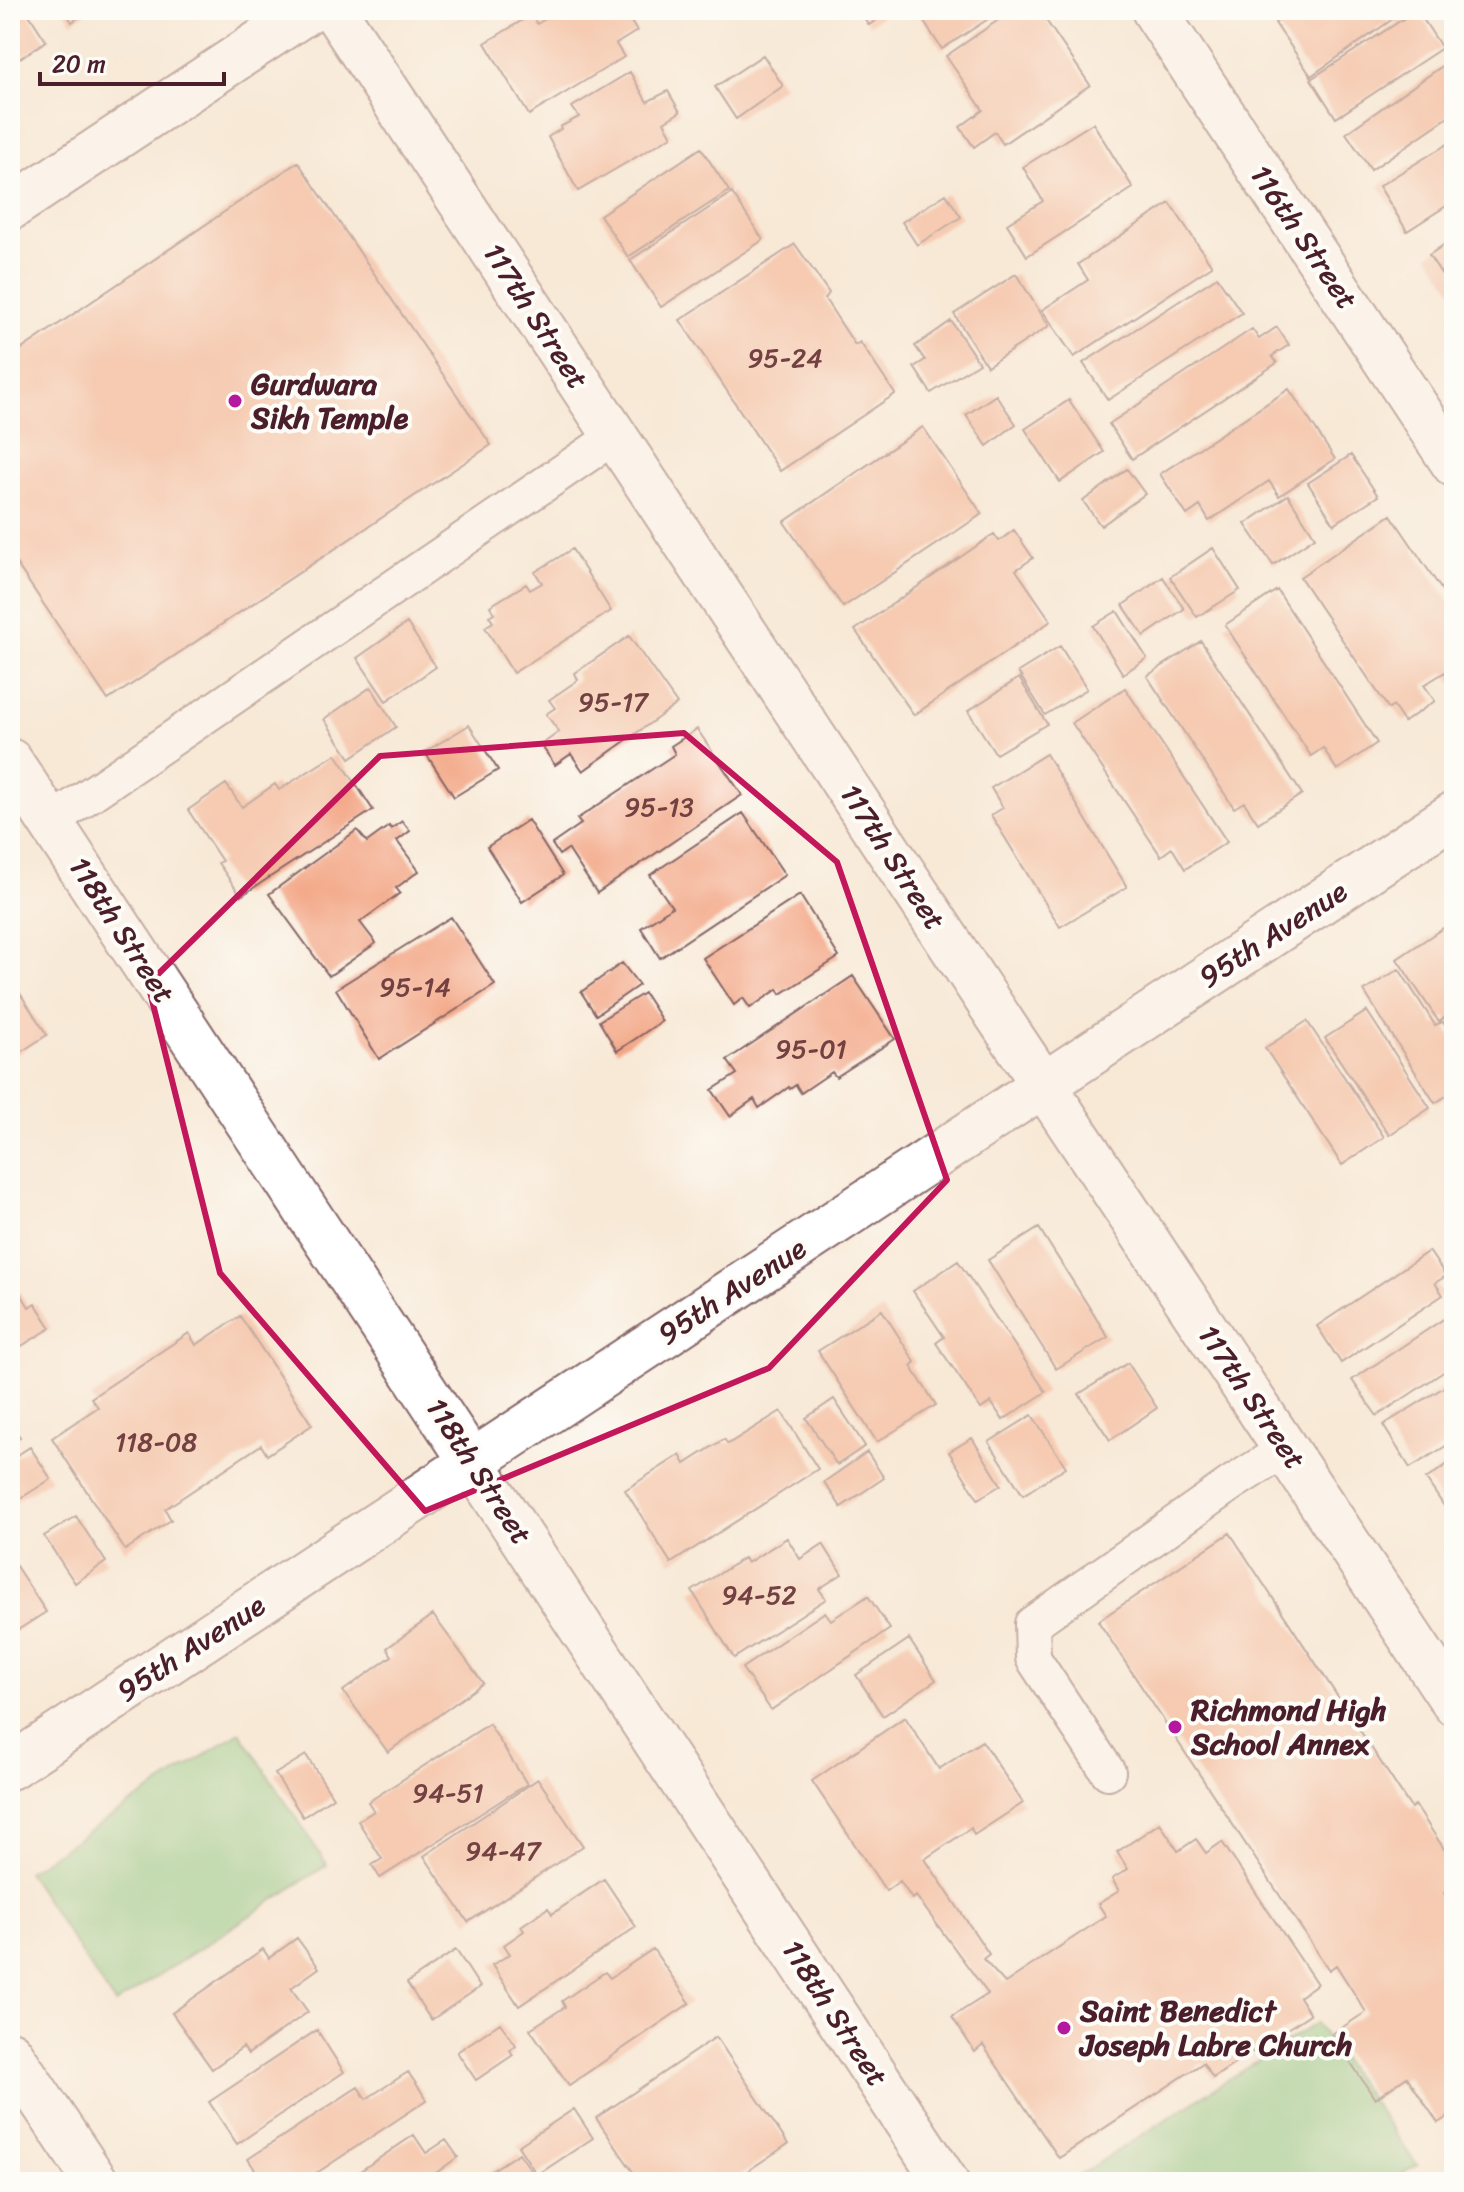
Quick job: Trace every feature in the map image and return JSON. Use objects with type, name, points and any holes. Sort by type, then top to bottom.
[{"type":"street","points":[[10,208],[309,10]]},
{"type":"street","name":"117th Street","points":[[334,10],[1454,1703]]},
{"type":"street","name":"116th Street","points":[[1154,10],[1454,464]]},
{"type":"street","name":"118th Street","points":[[10,761],[946,2182]]},
{"type":"street","name":"95th Avenue","points":[[10,1767],[1454,814]]},
{"type":"street","points":[[10,2053],[96,2182]]},
{"type":"lane","points":[[50,822],[615,436]]},
{"type":"lane","points":[[1108,1772],[1033,1658],[1032,1624],[1232,1483],[1286,1449]]},
{"type":"highlighted area","points":[[684,733],[837,862],[947,1180],[769,1368],[425,1511],[220,1273],[148,984],[380,756]]},
{"type":"green space","points":[[240,1732],[327,1865],[115,2004],[27,1872]]},
{"type":"green space","points":[[1316,2023],[1417,2165],[1389,2182],[1069,2182]]},
{"type":"building","points":[[10,10],[26,10],[46,41],[10,65]]},
{"type":"building","points":[[64,10],[90,10],[72,22]]},
{"type":"building","points":[[560,10],[592,10],[595,15],[602,10],[623,10],[637,31],[616,44],[624,57],[529,115],[485,43],[531,15],[537,24]]},
{"type":"building","points":[[859,10],[891,10],[869,25]]},
{"type":"building","points":[[916,10],[1002,10],[942,49]]},
{"type":"building","points":[[1013,10],[1039,10],[1090,85],[1003,144],[995,132],[974,147],[960,127],[983,110],[946,56]]},
{"type":"building","points":[[1292,10],[1397,10],[1400,14],[1311,76],[1275,23]]},
{"type":"building","points":[[1417,10],[1442,48],[1336,118],[1311,79]]},
{"type":"building","points":[[763,55],[783,86],[736,119],[715,87]]},
{"type":"building","points":[[1451,60],[1454,65],[1454,113],[1371,170],[1346,133]]},
{"type":"building","points":[[630,72],[647,102],[668,91],[680,112],[664,122],[672,136],[578,191],[548,137],[579,117],[572,107]]},
{"type":"building","points":[[1093,123],[1133,188],[1027,256],[1007,224],[1043,201],[1023,167]]},
{"type":"building","points":[[1454,140],[1454,201],[1407,231],[1379,186]]},
{"type":"building","points":[[701,148],[729,191],[628,257],[600,215]]},
{"type":"building","name":"Gurdwara Sikh Temple","points":[[298,162],[491,445],[108,700],[10,554],[10,357]]},
{"type":"building","points":[[732,193],[763,240],[661,307],[630,260]]},
{"type":"building","points":[[946,194],[961,217],[917,245],[902,222]]},
{"type":"building","points":[[1170,203],[1212,266],[1074,357],[1042,310],[1088,280],[1078,264]]},
{"type":"building","points":[[1454,238],[1454,293],[1429,255]]},
{"type":"building","points":[[795,244],[829,293],[825,299],[855,345],[860,342],[895,394],[780,471],[680,320]]},
{"type":"building","points":[[1016,274],[1049,326],[987,366],[954,314]]},
{"type":"building","points":[[1217,277],[1242,313],[1108,400],[1083,363]]},
{"type":"building","points":[[951,321],[979,363],[931,393],[914,367],[925,360],[915,346]]},
{"type":"building","points":[[1277,327],[1289,345],[1272,356],[1277,363],[1132,459],[1109,424],[1252,329],[1259,339]]},
{"type":"building","points":[[1289,389],[1335,459],[1279,496],[1269,481],[1209,521],[1200,506],[1187,515],[1160,474]]},
{"type":"building","points":[[996,395],[1016,424],[987,446],[966,415]]},
{"type":"building","points":[[1069,400],[1104,452],[1060,482],[1025,429]]},
{"type":"building","points":[[923,427],[982,514],[843,607],[784,522]]},
{"type":"building","points":[[1351,455],[1378,496],[1334,524],[1308,483]]},
{"type":"building","points":[[1127,469],[1145,494],[1101,526],[1083,501]]},
{"type":"building","points":[[1288,495],[1315,537],[1273,565],[1245,524]]},
{"type":"building","points":[[1391,515],[1454,608],[1454,686],[1445,672],[1424,685],[1435,701],[1404,722],[1393,706],[1389,709],[1300,577]]},
{"type":"building","points":[[1014,530],[1033,558],[1016,570],[1051,621],[914,715],[855,630],[994,534],[999,541]]},
{"type":"building","points":[[1213,548],[1240,590],[1197,617],[1170,577]]},
{"type":"building","points":[[572,549],[611,611],[513,673],[485,627],[493,622],[489,616],[494,613],[490,606],[526,584],[530,590],[542,583],[535,572]]},
{"type":"building","points":[[1163,577],[1184,609],[1144,636],[1123,605]]},
{"type":"building","points":[[1277,590],[1377,743],[1337,770],[1323,748],[1311,756],[1225,625]]},
{"type":"building","points":[[1117,611],[1147,658],[1123,674],[1093,626]]},
{"type":"building","points":[[407,623],[436,667],[386,701],[357,658]]},
{"type":"building","points":[[629,636],[677,704],[583,771],[571,754],[555,765],[541,745],[559,732],[546,714],[555,708],[549,700],[578,680],[575,673]]},
{"type":"building","points":[[1201,641],[1302,794],[1258,823],[1244,802],[1234,808],[1147,676]]},
{"type":"building","points":[[1060,646],[1087,689],[1045,715],[1018,672]]},
{"type":"building","points":[[1019,678],[1047,724],[996,754],[968,711]]},
{"type":"building","points":[[371,687],[396,727],[350,758],[324,719]]},
{"type":"building","points":[[1125,688],[1227,842],[1185,869],[1172,848],[1161,856],[1072,723]]},
{"type":"building","points":[[469,725],[498,770],[454,797],[425,752]]},
{"type":"building","points":[[697,729],[742,795],[597,893],[568,849],[559,855],[552,844],[581,824],[577,819],[675,754],[671,746]]},
{"type":"building","points":[[336,754],[373,810],[241,896],[188,810],[226,784],[242,807],[275,784],[279,790]]},
{"type":"building","points":[[1046,754],[1127,887],[1060,927],[991,815],[1003,808],[991,788]]},
{"type":"building","points":[[743,813],[785,875],[660,958],[641,928],[672,907],[650,875]]},
{"type":"building","points":[[528,820],[563,875],[522,902],[487,847]]},
{"type":"building","points":[[402,821],[410,831],[397,841],[419,871],[396,888],[400,893],[360,922],[376,943],[329,976],[269,894],[357,830],[367,842],[389,826],[391,829]]},
{"type":"building","points":[[800,895],[839,957],[781,994],[778,989],[750,1008],[743,998],[734,1005],[703,958]]},
{"type":"building","points":[[451,917],[495,985],[379,1059],[336,989]]},
{"type":"building","points":[[1449,924],[1454,931],[1454,1030],[1445,1017],[1439,1022],[1397,959]]},
{"type":"building","points":[[622,963],[639,985],[596,1015],[581,992]]},
{"type":"building","points":[[1399,969],[1435,1025],[1443,1022],[1454,1040],[1454,1091],[1435,1103],[1364,991]]},
{"type":"building","points":[[853,976],[895,1039],[836,1077],[832,1072],[801,1093],[796,1085],[789,1087],[759,1108],[754,1099],[730,1116],[712,1090],[737,1074],[727,1060]]},
{"type":"building","points":[[10,978],[47,1035],[10,1059]]},
{"type":"building","points":[[644,993],[662,1021],[617,1051],[599,1021]]},
{"type":"building","points":[[1367,1011],[1430,1108],[1389,1135],[1325,1038]]},
{"type":"building","points":[[1307,1021],[1384,1137],[1342,1165],[1265,1048]]},
{"type":"building","points":[[1039,1228],[1108,1337],[1056,1369],[988,1260]]},
{"type":"building","points":[[1429,1251],[1446,1276],[1435,1283],[1443,1295],[1341,1363],[1317,1326]]},
{"type":"building","points":[[958,1261],[1046,1392],[1003,1420],[991,1402],[981,1409],[936,1343],[944,1337],[913,1291]]},
{"type":"building","points":[[14,1282],[29,1307],[35,1303],[51,1328],[10,1353],[10,1284]]},
{"type":"building","points":[[882,1310],[915,1362],[911,1366],[936,1405],[877,1442],[818,1351]]},
{"type":"building","points":[[1454,1312],[1454,1365],[1377,1416],[1352,1380]]},
{"type":"building","points":[[240,1316],[312,1425],[267,1455],[261,1445],[165,1509],[171,1520],[125,1550],[52,1438],[98,1407],[91,1398],[189,1333],[196,1345]]},
{"type":"building","points":[[1128,1363],[1157,1408],[1110,1440],[1079,1394]]},
{"type":"building","points":[[1454,1381],[1454,1441],[1410,1468],[1383,1425]]},
{"type":"building","points":[[834,1399],[865,1446],[837,1465],[806,1418]]},
{"type":"building","points":[[781,1411],[818,1469],[671,1563],[625,1490],[680,1455],[685,1464],[724,1439],[728,1444]]},
{"type":"building","points":[[1032,1415],[1066,1467],[1023,1495],[989,1442]]},
{"type":"building","points":[[10,1422],[20,1437],[10,1443]]},
{"type":"building","points":[[972,1438],[1001,1485],[978,1499],[949,1452]]},
{"type":"building","points":[[30,1447],[51,1479],[10,1505],[10,1460]]},
{"type":"building","points":[[867,1452],[884,1478],[841,1507],[824,1482]]},
{"type":"building","points":[[1454,1460],[1454,1521],[1426,1479]]},
{"type":"building","points":[[76,1516],[106,1562],[75,1583],[44,1536]]},
{"type":"building","points":[[1230,1533],[1411,1808],[1415,1805],[1454,1864],[1454,1887],[1444,1893],[1454,1909],[1454,2113],[1438,2123],[1407,2077],[1375,2099],[1332,2034],[1366,2012],[1336,1965],[1329,1970],[1098,1621]]},
{"type":"building","points":[[787,1538],[800,1559],[823,1544],[842,1574],[819,1589],[826,1599],[734,1658],[692,1591],[744,1558],[747,1563]]},
{"type":"building","points":[[14,1563],[46,1612],[10,1635],[10,1566]]},
{"type":"building","points":[[868,1596],[890,1629],[771,1710],[742,1668],[825,1612],[831,1620]]},
{"type":"building","points":[[433,1615],[483,1683],[388,1752],[343,1691],[392,1656],[387,1648]]},
{"type":"building","points":[[909,1639],[936,1680],[883,1716],[856,1675]]},
{"type":"building","points":[[905,1717],[939,1769],[982,1741],[1023,1803],[974,1835],[971,1828],[925,1859],[989,1954],[983,1959],[1005,1983],[1106,1916],[1098,1904],[1119,1891],[1112,1879],[1128,1869],[1117,1852],[1160,1823],[1178,1851],[1196,1839],[1206,1853],[1222,1842],[1317,1984],[1299,1997],[1310,2014],[1213,2078],[1203,2063],[1059,2158],[983,2045],[975,2052],[952,2017],[988,1994],[916,1896],[912,1899],[900,1881],[886,1891],[812,1781]]},
{"type":"building","points":[[489,1724],[527,1784],[380,1878],[372,1865],[382,1859],[358,1821],[374,1811],[368,1802]]},
{"type":"building","points":[[306,1755],[333,1797],[303,1817],[275,1774]]},
{"type":"building","points":[[538,1779],[583,1846],[468,1922],[424,1856]]},
{"type":"building","points":[[604,1879],[636,1927],[519,2006],[492,1965],[510,1954],[504,1945],[524,1931],[521,1926],[548,1908],[552,1914]]},
{"type":"building","points":[[297,1938],[319,1968],[291,1988],[308,2012],[248,2054],[243,2047],[212,2069],[172,2013],[263,1949],[269,1958]]},
{"type":"building","points":[[653,1949],[690,2003],[569,2085],[530,2029],[565,2007],[562,2001],[605,1972],[610,1978]]},
{"type":"building","points":[[456,1950],[480,1987],[431,2020],[407,1983]]},
{"type":"building","points":[[500,2023],[516,2045],[510,2050],[513,2055],[476,2080],[457,2052]]},
{"type":"building","points":[[317,2030],[344,2072],[237,2144],[209,2102]]},
{"type":"building","points":[[716,2037],[788,2144],[731,2182],[640,2182],[596,2118]]},
{"type":"building","points":[[408,2072],[427,2100],[303,2182],[263,2182],[248,2159],[358,2087],[366,2099]]},
{"type":"building","points":[[574,2109],[593,2138],[537,2175],[518,2146]]},
{"type":"building","points":[[414,2135],[426,2153],[446,2140],[458,2157],[436,2173],[442,2182],[344,2182]]},
{"type":"building","points":[[519,2153],[539,2182],[481,2182],[479,2179]]},
{"type":"place","name":"Gurdwara Sikh Temple","points":[[235,401]]},
{"type":"place","name":"Richmond High School Annex","points":[[1175,1727]]},
{"type":"place","name":"Saint Benedict Joseph Labre Church","points":[[1064,2028]]}]
